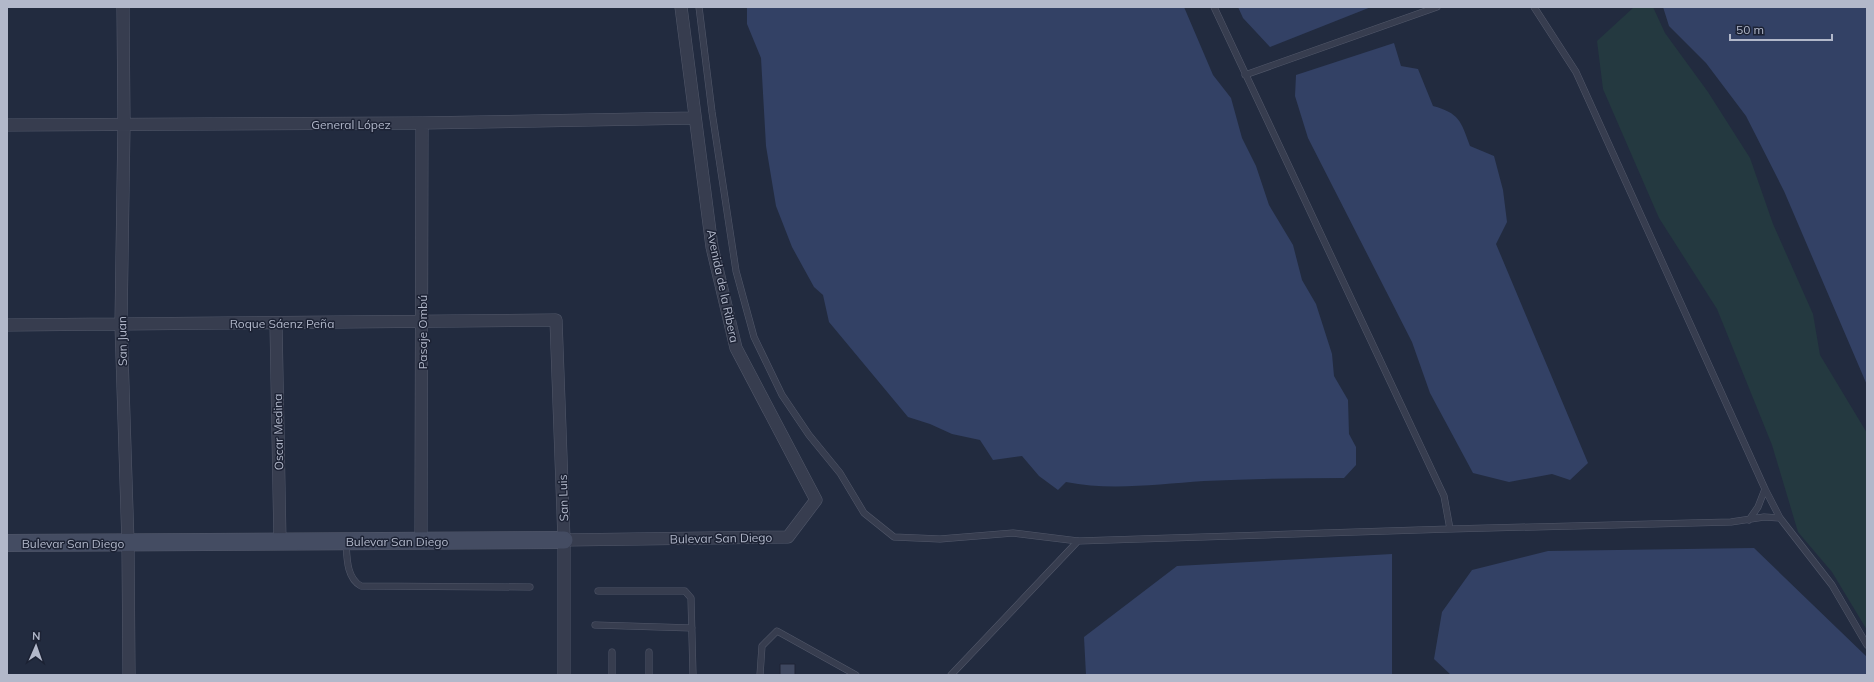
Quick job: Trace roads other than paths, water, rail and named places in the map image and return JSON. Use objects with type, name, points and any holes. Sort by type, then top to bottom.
[{"type":"street","name":"San Juan","points":[[123,7],[124,124],[121,324],[128,543],[129,675]]},
{"type":"street","name":"Avenida de la Ribera","points":[[681,7],[712,247],[736,348],[816,500],[788,537]]},
{"type":"street","name":"General López","points":[[7,125],[422,123],[695,118]]},
{"type":"street","name":"Pasaje Ombú","points":[[421,541],[422,123]]},
{"type":"street","name":"Roque Sáenz Peña","points":[[7,325],[556,320]]},
{"type":"street","name":"San Luis","points":[[556,320],[564,540],[564,675]]},
{"type":"street","name":"Oscar Medina","points":[[276,323],[280,542]]},
{"type":"street","name":"Bulevar San Diego","points":[[7,543],[564,540],[788,537]]},
{"type":"lane","points":[[699,7],[712,112],[736,271],[754,337],[782,395],[809,435],[840,474],[864,513],[894,537],[940,539],[1013,533],[1078,541],[1731,522],[1764,517],[1780,518]]},
{"type":"lane","points":[[1214,7],[1444,496],[1450,529]]},
{"type":"lane","points":[[1245,75],[1437,7]]},
{"type":"lane","points":[[1534,7],[1576,72],[1765,489],[1780,518],[1832,585],[1867,645]]},
{"type":"lane","points":[[1749,520],[1758,507],[1765,489]]},
{"type":"lane","points":[[345,541],[350,571],[356,583],[361,586],[530,587]]},
{"type":"lane","points":[[951,675],[1078,541]]},
{"type":"lane","points":[[598,591],[685,591],[691,598],[693,675]]},
{"type":"lane","points":[[595,625],[692,628]]},
{"type":"lane","points":[[760,675],[762,646],[777,631],[856,675]]},
{"type":"lane","points":[[612,652],[612,675]]},
{"type":"lane","points":[[649,652],[649,675]]},
{"type":"water","points":[[747,7],[1184,7],[1213,75],[1231,98],[1242,138],[1256,166],[1269,205],[1293,245],[1302,280],[1316,304],[1332,354],[1334,376],[1348,400],[1349,434],[1356,447],[1356,465],[1344,478],[1222,480],[1117,486],[1083,485],[1066,482],[1058,490],[1039,476],[1022,456],[993,460],[980,440],[952,434],[930,424],[908,417],[829,322],[823,295],[814,287],[792,247],[776,206],[766,146],[761,58],[747,24]]},
{"type":"water","points":[[1238,7],[1371,7],[1270,47],[1243,18]]},
{"type":"water","points":[[1663,7],[1867,7],[1867,385],[1784,191],[1746,116],[1706,63],[1669,26]]},
{"type":"water","points":[[1394,43],[1401,66],[1418,69],[1433,106],[1454,115],[1458,119],[1470,146],[1494,156],[1503,190],[1507,222],[1496,244],[1588,463],[1570,480],[1552,474],[1509,482],[1473,473],[1430,393],[1412,342],[1308,138],[1295,96],[1296,75]]},
{"type":"water","points":[[1754,548],[1867,657],[1867,675],[1451,675],[1434,659],[1442,612],[1472,570],[1548,551]]},
{"type":"water","points":[[1392,554],[1392,675],[1086,675],[1084,637],[1177,566]]}]
